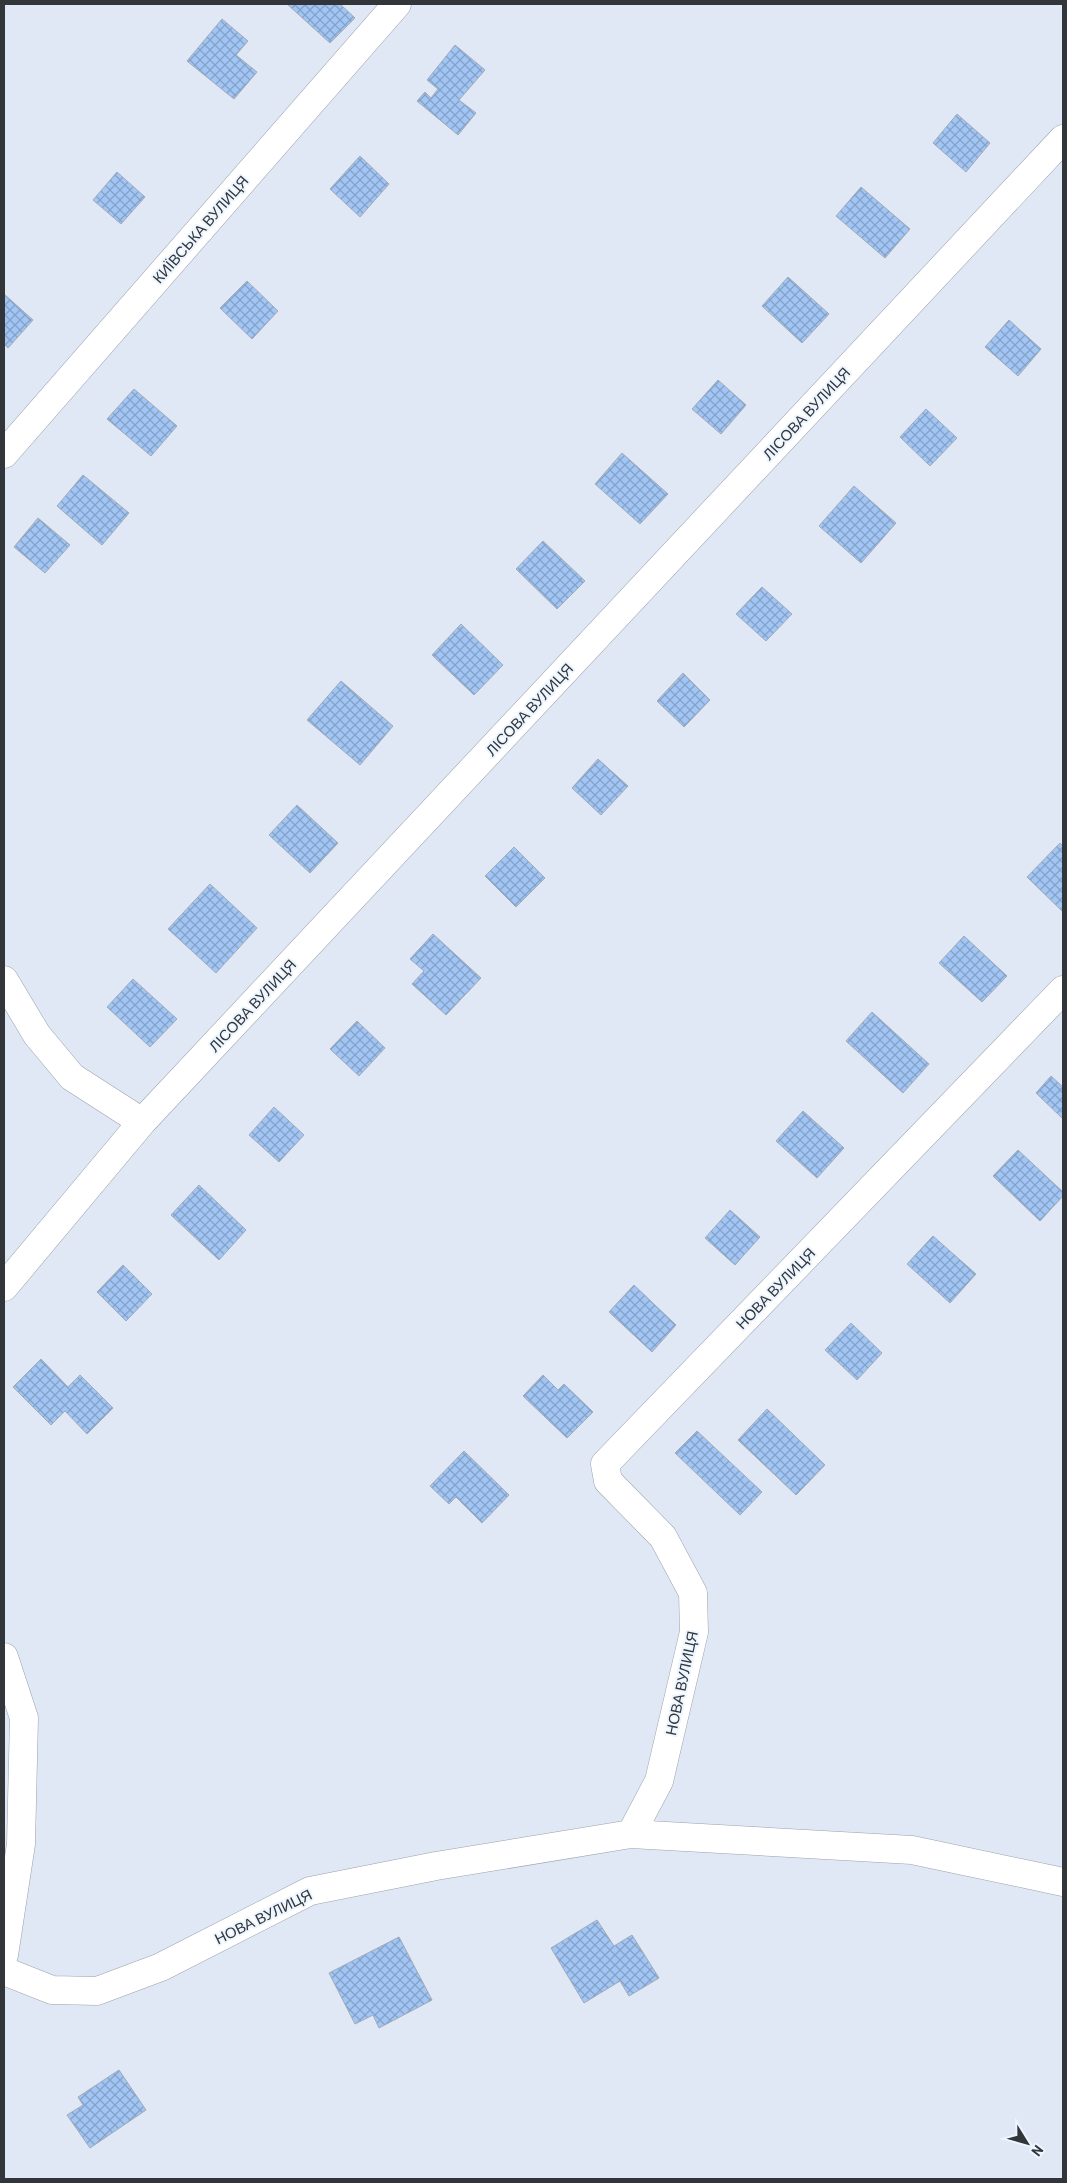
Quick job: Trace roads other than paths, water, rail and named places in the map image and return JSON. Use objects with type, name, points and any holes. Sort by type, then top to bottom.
[{"type":"street","name":"КИЇВСЬКА ВУЛИЦЯ","points":[[4,454],[397,4]]},
{"type":"street","name":"ЛІСОВА ВУЛИЦЯ","points":[[4,1287],[142,1122],[1063,139]]},
{"type":"street","points":[[4,980],[37,1034],[72,1077],[142,1122]]},
{"type":"street","name":"НОВА ВУЛИЦЯ","points":[[4,1970],[52,1990],[97,1991],[161,1967],[310,1891],[436,1866],[631,1834],[659,1781],[694,1632],[693,1593],[663,1537],[608,1481],[605,1464],[1063,990]]},
{"type":"street","points":[[4,1657],[24,1718],[21,1844],[4,1955]]},
{"type":"street","points":[[631,1834],[912,1850],[1063,1882]]}]
